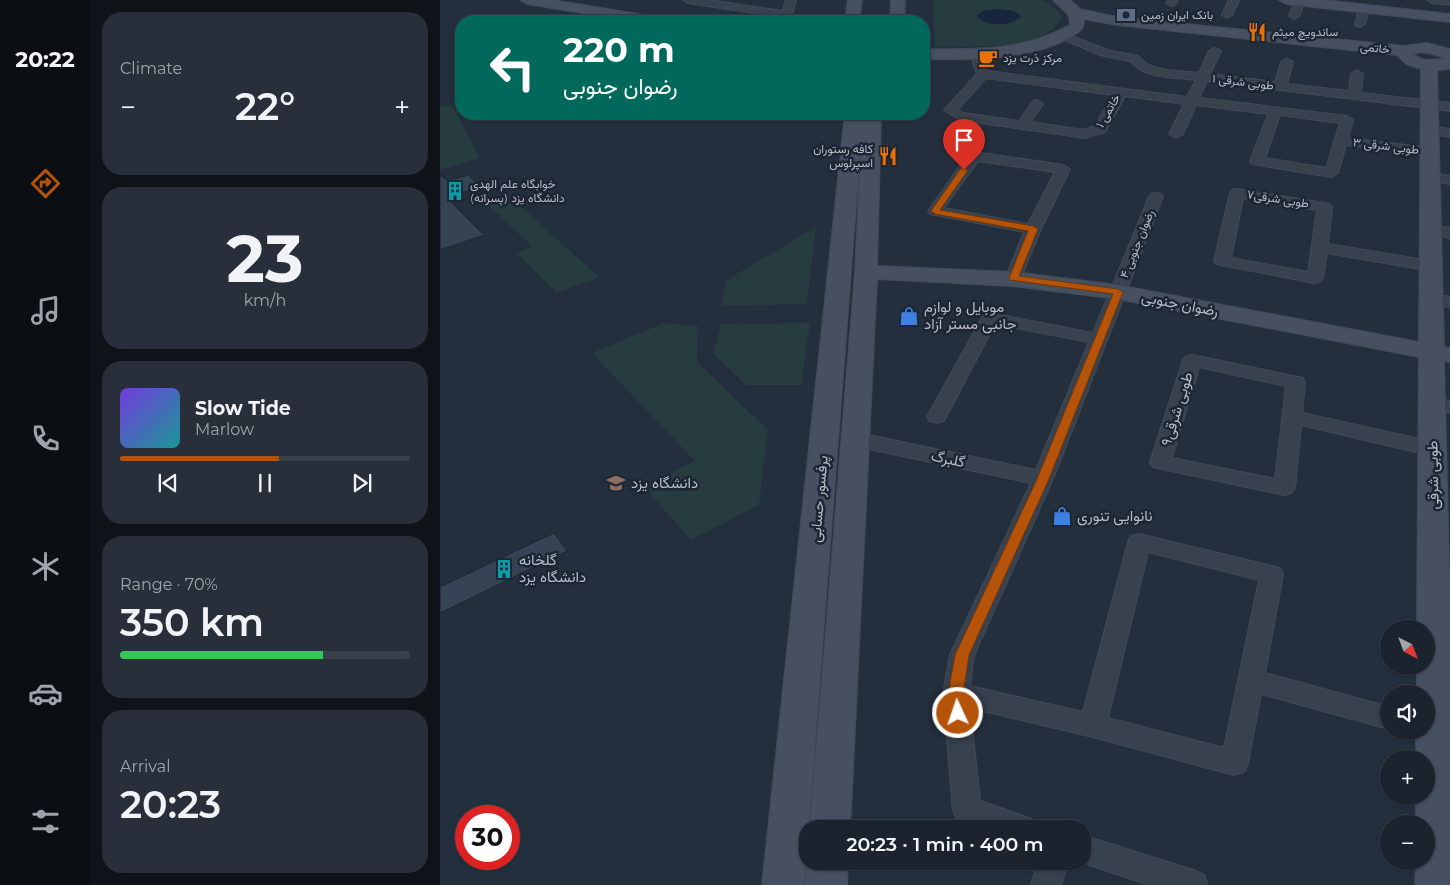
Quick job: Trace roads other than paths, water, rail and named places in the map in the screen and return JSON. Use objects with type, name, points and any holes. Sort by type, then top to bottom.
[{"type":"main road","points":[[853,15],[855,0]]},
{"type":"main road","points":[[897,15],[898,0]]},
{"type":"main road","points":[[930,54],[1012,52],[1040,45],[1064,36],[1071,11],[1086,0]]},
{"type":"main road","name":"طوبی شرقی","points":[[1430,0],[1428,57],[1439,140],[1440,231],[1431,266],[1441,301],[1441,405],[1433,450],[1442,509],[1442,647],[1435,700]]},
{"type":"main road","points":[[520,1],[597,15]]},
{"type":"main road","points":[[520,1],[615,15]]},
{"type":"main road","points":[[1293,1],[1450,18]]},
{"type":"main road","name":"خاتمی","points":[[1071,11],[1116,25],[1428,57]]},
{"type":"main road","name":"پرفسور حسابی","points":[[783,885],[853,120]]},
{"type":"main road","name":"پرفسور حسابی","points":[[831,820],[866,272],[872,120]]},
{"type":"main road","name":"رضوان جنوبی","points":[[866,272],[1014,278],[1118,292],[1441,353]]},
{"type":"main road","name":"طوبی شرقی","points":[[1432,740],[1443,827],[1436,885]]},
{"type":"main road","points":[[826,885],[827,870]]},
{"type":"street","points":[[688,0],[787,15],[791,0]]},
{"type":"street","points":[[752,10],[767,0]]},
{"type":"street","points":[[1227,15],[1234,0]]},
{"type":"street","points":[[1430,0],[1450,2]]},
{"type":"street","points":[[1293,1],[1294,16]]},
{"type":"street","points":[[1360,24],[1364,8]]},
{"type":"street","name":"طوبی شرقی ۱","points":[[1064,36],[1104,53],[1134,58],[1140,66],[1154,71],[1355,95],[1439,140]]},
{"type":"street","points":[[1176,134],[1215,51]]},
{"type":"street","points":[[976,54],[983,74]]},
{"type":"street","points":[[1280,86],[1287,62]]},
{"type":"street","points":[[1049,83],[1058,71]]},
{"type":"street","name":"خاتمی ۱","points":[[983,74],[1049,83],[1121,92],[1100,130],[1085,134],[960,116],[950,110],[983,74]]},
{"type":"street","points":[[1355,95],[1357,74]]},
{"type":"street","points":[[1121,92],[1347,120],[1331,173],[1257,161],[1275,112]]},
{"type":"street","points":[[1022,125],[1037,104]]},
{"type":"street","name":"طوبی شرقی ۳","points":[[1342,141],[1439,140]]},
{"type":"street","points":[[1014,278],[1033,229],[1062,169],[974,156],[935,211],[1033,229]]},
{"type":"street","name":"طوبی شرقی۷","points":[[1237,193],[1325,207],[1320,247],[1315,278],[1222,261],[1237,193]]},
{"type":"street","name":"رضوان جنوبی ۴","points":[[996,820],[967,810],[956,694],[962,655],[1043,479],[1156,197]]},
{"type":"street","points":[[1320,247],[1431,266]]},
{"type":"street","points":[[937,417],[990,318],[1099,339]]},
{"type":"street","name":"طوبی شرقی۹","points":[[1192,360],[1296,382],[1292,417],[1284,488],[1160,462],[1192,360]]},
{"type":"street","points":[[1292,417],[1433,450]]},
{"type":"street","name":"گلبرگ","points":[[854,439],[1043,479]]},
{"type":"street","points":[[956,694],[1092,726],[1234,764],[1272,574],[1139,542],[1092,726]]},
{"type":"street","points":[[1250,680],[1380,716]]},
{"type":"street","points":[[1091,852],[1193,885]]},
{"type":"street","points":[[1046,885],[1050,870]]},
{"type":"water","points":[[999,9],[1014,11],[1021,16],[1017,20],[1005,24],[992,24],[981,20],[977,16],[983,11]]},
{"type":"place","name":"بانک ایران زمین","points":[[1126,15]]},
{"type":"place","name":"ساندویچ میثم","points":[[1257,32]]},
{"type":"place","name":"مرکز ذرت یزد","points":[[988,58]]},
{"type":"place","name":"کافه رستوران اسپرلوس","points":[[888,156]]},
{"type":"place","name":"خوابگاه علم الهدی (پسرانه) دانشگاه یزد","points":[[455,191]]},
{"type":"place","name":"موبایل و لوازم جانبی مستر آزاد","points":[[909,316]]},
{"type":"place","name":"دانشگاه یزد","points":[[616,483]]},
{"type":"place","name":"نانوایی تنوری","points":[[1062,516]]},
{"type":"place","name":"گلخانه دانشگاه یزد","points":[[504,569]]}]
